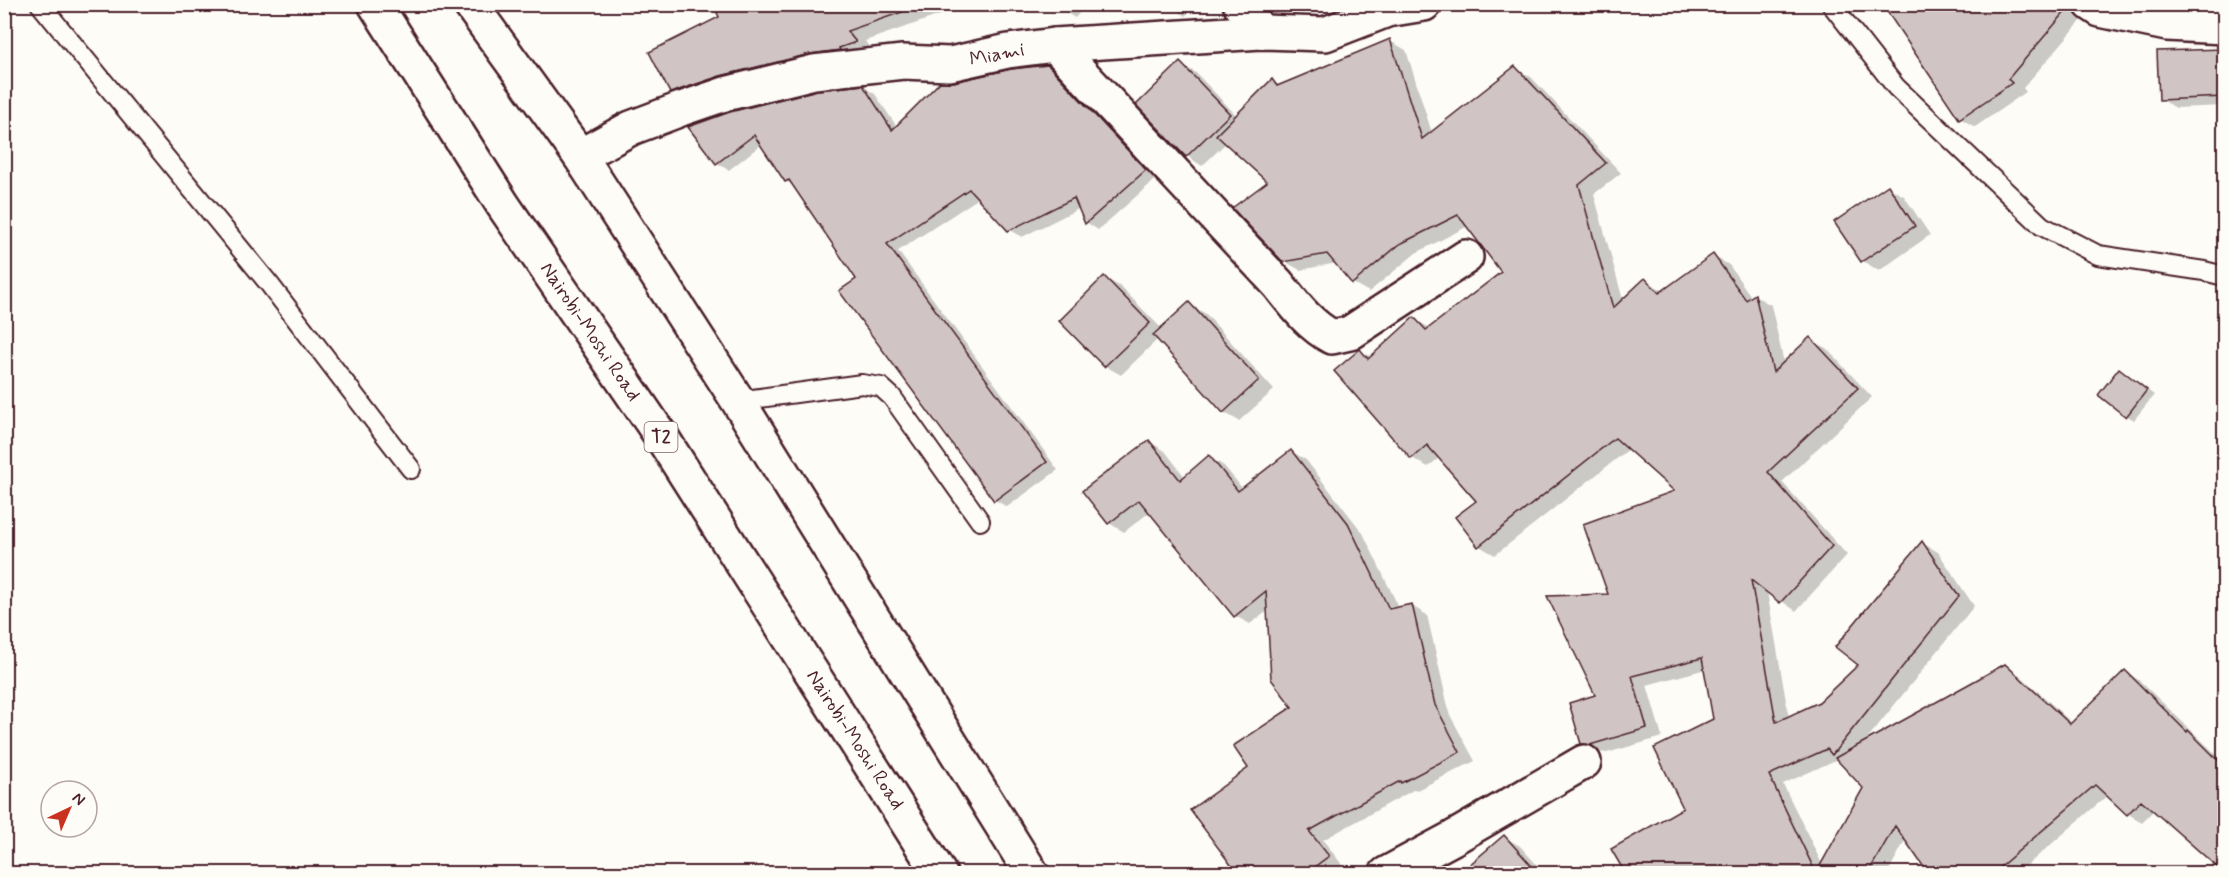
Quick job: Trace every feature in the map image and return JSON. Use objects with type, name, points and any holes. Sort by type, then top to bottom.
[{"type":"main road","name":"Nairobi-Moshi Road","points":[[375,4],[503,205],[661,436],[940,873]]},
{"type":"main road","points":[[470,4],[580,156],[738,401],[1032,873]]},
{"type":"main road","points":[[1240,4],[1261,32]]},
{"type":"main road","name":"Miami","points":[[580,156],[631,128],[681,109],[725,94],[814,72],[903,62],[950,64],[1008,51],[1055,45],[1261,32],[1325,34],[1387,10],[1424,4]]},
{"type":"main road","points":[[2091,4],[2100,10],[2167,24],[2224,27]]},
{"type":"main road","points":[[1055,45],[1318,330],[1332,337],[1350,333],[1466,257]]},
{"type":"main road","points":[[1386,873],[1453,838],[1584,762]]},
{"type":"lane","points":[[40,4],[270,285],[411,469]]},
{"type":"lane","points":[[1831,4],[1896,87],[2042,226],[2098,255],[2224,276]]},
{"type":"lane","points":[[738,401],[862,384],[881,387],[892,397],[980,521]]},
{"type":"building","points":[[713,4],[907,4],[908,10],[847,31],[856,42],[839,48],[840,50],[810,54],[720,76],[670,93],[649,52],[719,17]]},
{"type":"building","points":[[1882,4],[2072,4],[2008,79],[2012,83],[1959,119]]},
{"type":"building","points":[[1390,39],[1422,139],[1515,66],[1606,163],[1579,185],[1613,308],[1645,278],[1659,293],[1713,254],[1746,300],[1755,294],[1773,372],[1810,337],[1858,388],[1768,472],[1832,546],[1780,603],[1751,580],[1776,722],[1819,702],[1858,665],[1835,647],[1922,541],[1959,596],[1832,755],[1827,749],[1769,775],[1816,873],[1625,873],[1611,849],[1683,808],[1654,748],[1713,719],[1702,658],[1632,676],[1647,728],[1590,745],[1581,744],[1569,703],[1595,695],[1547,596],[1608,594],[1583,524],[1674,491],[1615,438],[1478,547],[1455,517],[1476,501],[1427,445],[1411,459],[1334,371],[1360,349],[1368,359],[1414,317],[1426,330],[1501,272],[1458,215],[1400,244],[1352,284],[1327,254],[1283,262],[1232,208],[1267,182],[1216,135],[1272,79],[1277,86]]},
{"type":"building","points":[[2224,49],[2224,97],[2159,100],[2157,51]]},
{"type":"building","points":[[1180,62],[1230,114],[1186,157],[1136,105]]},
{"type":"building","points":[[1048,65],[1146,170],[1085,224],[1074,198],[1008,231],[969,189],[887,244],[1047,462],[994,501],[839,291],[856,279],[789,180],[785,182],[754,135],[716,164],[688,127],[730,112],[817,90],[863,85],[892,130],[940,82],[954,82],[1011,69]]},
{"type":"building","points":[[1888,185],[1915,226],[1861,262],[1834,222]]},
{"type":"building","points":[[1104,276],[1150,323],[1104,367],[1059,321]]},
{"type":"building","points":[[1189,302],[1259,380],[1223,413],[1153,335]]},
{"type":"building","points":[[2119,368],[2147,390],[2126,417],[2098,395]]},
{"type":"building","points":[[1149,440],[1180,480],[1209,455],[1238,491],[1291,450],[1348,523],[1389,609],[1412,604],[1435,705],[1460,752],[1401,783],[1400,781],[1309,831],[1329,856],[1306,873],[1237,873],[1190,810],[1248,768],[1233,746],[1292,707],[1271,679],[1266,591],[1234,617],[1139,500],[1108,524],[1082,491]]},
{"type":"building","points":[[2005,664],[2070,724],[2125,670],[2224,766],[2224,873],[2141,800],[2127,815],[2095,785],[1993,873],[1928,873],[1895,826],[1868,873],[1816,873],[1863,788],[1835,758]]},
{"type":"building","points":[[1504,835],[1538,873],[1460,873]]}]
